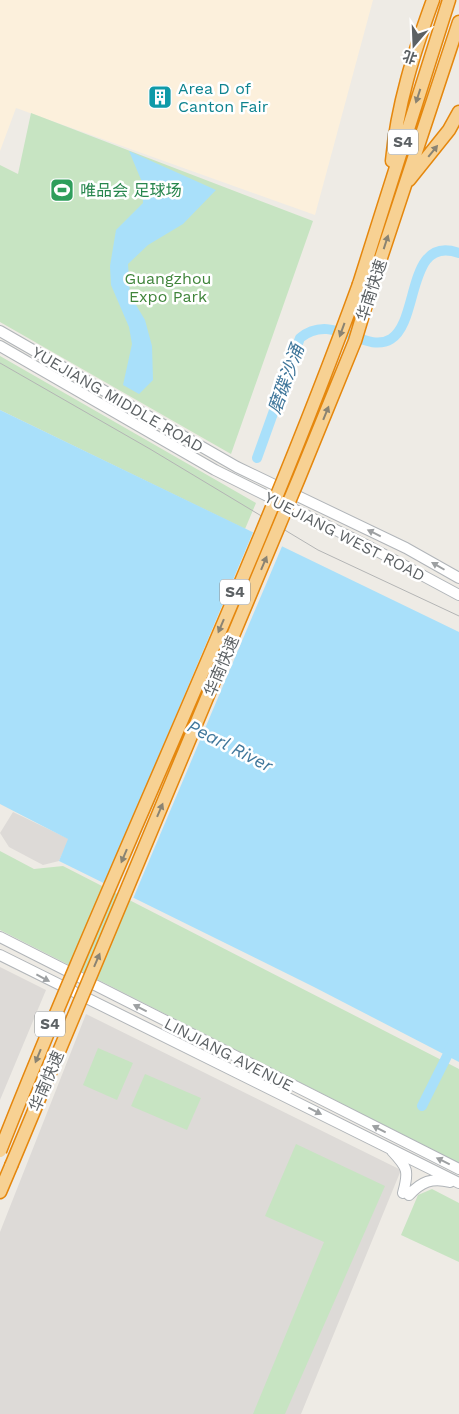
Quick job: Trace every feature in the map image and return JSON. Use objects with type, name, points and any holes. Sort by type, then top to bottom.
[{"type":"highway","points":[[424,24],[427,0]]},
{"type":"highway","points":[[390,183],[395,128],[409,70],[433,0]]},
{"type":"highway","name":"S4","points":[[390,183],[449,0]]},
{"type":"highway","name":"S4","points":[[403,188],[459,22]]},
{"type":"highway","points":[[403,188],[449,130],[459,112]]},
{"type":"highway","name":"华南快速","points":[[0,1151],[56,1009],[287,472],[322,385],[358,284],[390,183]]},
{"type":"highway","name":"华南快速","points":[[0,1192],[355,341],[403,188]]},
{"type":"main road","name":"YUEJIANG MIDDLE ROAD","points":[[0,331],[237,467]]},
{"type":"main road","name":"YUEJIANG MIDDLE ROAD","points":[[0,346],[231,478]]},
{"type":"main road","name":"YUEJIANG WEST ROAD","points":[[237,467],[399,544],[459,578]]},
{"type":"main road","name":"YUEJIANG WEST ROAD","points":[[231,478],[366,545],[459,595]]},
{"type":"main road","name":"LINJIANG AVENUE","points":[[0,937],[459,1169]]},
{"type":"main road","name":"LINJIANG AVENUE","points":[[0,956],[388,1147],[459,1184]]},
{"type":"main road","points":[[388,1147],[407,1169],[406,1194],[428,1180],[442,1180],[459,1184]]},
{"type":"shaded area","name":"Area D of Canton Fair","points":[[0,0],[373,0],[315,215],[16,108],[0,151]]},
{"type":"shaded area","points":[[13,812],[69,839],[59,861],[43,865],[9,847],[0,833]]},
{"type":"shaded area","points":[[0,967],[46,990],[0,1100]]},
{"type":"shaded area","points":[[86,1014],[401,1170],[301,1414],[0,1414],[0,1232]]},
{"type":"green space","name":"Guangzhou Expo Park","points":[[31,113],[313,221],[231,454],[0,322],[0,165],[18,174]]},
{"type":"green space","points":[[0,356],[256,503],[245,529],[0,410]]},
{"type":"green space","points":[[0,851],[34,869],[63,866],[459,1069],[459,1163],[0,930]]},
{"type":"green space","points":[[98,1048],[133,1063],[117,1100],[83,1085]]},
{"type":"green space","points":[[145,1074],[201,1098],[187,1130],[131,1106]]},
{"type":"green space","points":[[296,1144],[385,1186],[285,1414],[253,1414],[324,1242],[265,1216]]},
{"type":"green space","points":[[432,1189],[459,1203],[459,1262],[401,1235],[418,1195]]},
{"type":"water","points":[[129,151],[216,190],[183,224],[148,245],[128,264],[130,295],[145,320],[152,346],[153,380],[139,394],[123,385],[132,344],[129,327],[111,285],[110,266],[116,230],[143,203],[142,182]]},
{"type":"water","name":"Pearl River","points":[[0,410],[459,632],[459,1062],[314,987],[59,861],[68,839],[0,804]]},
{"type":"pier","points":[[254,530],[283,544],[132,901],[104,886]]},
{"type":"waterway","name":"磨碟沙涌","points":[[257,458],[300,338],[312,331],[324,329],[370,342],[381,342],[391,339],[400,329],[422,267],[430,256],[442,251],[459,253]]},
{"type":"waterway","points":[[422,1106],[459,1032]]},
{"type":"tram line","points":[[0,363],[150,449],[318,550],[459,616]]},
{"type":"place","name":"Area D of Canton Fair","points":[[160,97]]},
{"type":"place","name":"唯品会 足球场","points":[[62,190]]}]
